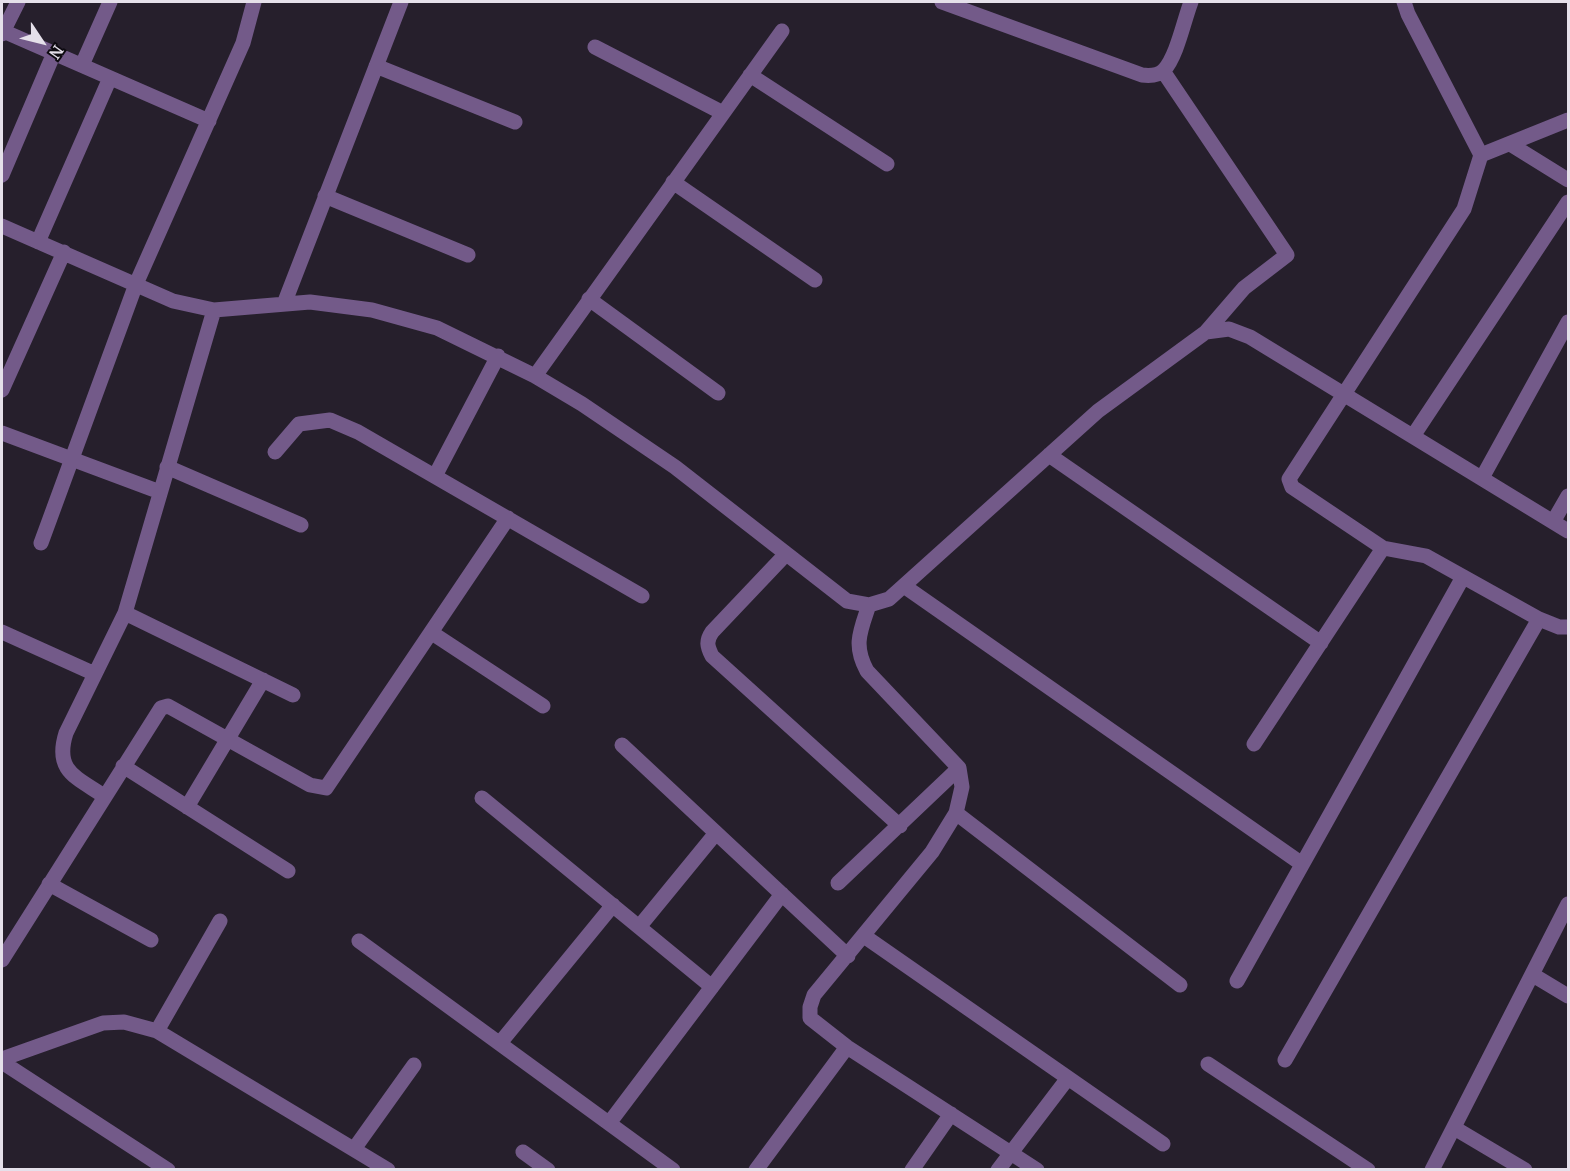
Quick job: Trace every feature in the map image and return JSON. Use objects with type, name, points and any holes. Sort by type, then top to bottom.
[{"type":"street","points":[[18,2],[2,32],[209,121]]},
{"type":"street","points":[[82,65],[110,2]]},
{"type":"street","points":[[41,543],[136,284],[246,36],[254,2]]},
{"type":"street","points":[[284,303],[401,2]]},
{"type":"street","points":[[942,2],[1142,75],[1152,76],[1163,71],[1171,59],[1191,2]]},
{"type":"street","points":[[1404,2],[1408,14],[1481,155],[1464,209],[1289,479],[1292,488],[1383,548],[1426,556],[1539,619],[1558,627],[1569,627]]},
{"type":"street","points":[[535,375],[782,31]]},
{"type":"street","points":[[594,47],[723,113]]},
{"type":"street","points":[[2,175],[54,53]]},
{"type":"street","points":[[376,66],[515,122]]},
{"type":"street","points":[[2,226],[173,301],[214,310],[310,302],[372,310],[438,328],[535,375],[675,467],[847,602],[869,605],[889,599],[1098,411],[1206,332],[1244,288],[1287,255],[1163,71]]},
{"type":"street","points":[[750,75],[887,164]]},
{"type":"street","points":[[38,242],[110,78]]},
{"type":"street","points":[[1481,155],[1569,120]]},
{"type":"street","points":[[1510,144],[1569,180]]},
{"type":"street","points":[[673,182],[815,280]]},
{"type":"street","points":[[326,196],[468,255]]},
{"type":"street","points":[[1413,436],[1569,202]]},
{"type":"street","points":[[2,390],[63,252]]},
{"type":"street","points":[[589,299],[718,393]]},
{"type":"street","points":[[104,796],[75,777],[65,765],[61,751],[125,613],[214,310]]},
{"type":"street","points":[[1482,478],[1569,322]]},
{"type":"street","points":[[1206,332],[1228,329],[1250,337],[1569,531]]},
{"type":"street","points":[[435,476],[498,356]]},
{"type":"street","points":[[275,452],[299,424],[330,420],[358,432],[642,596]]},
{"type":"street","points":[[2,433],[160,492]]},
{"type":"street","points":[[1049,455],[1321,643]]},
{"type":"street","points":[[167,467],[301,525]]},
{"type":"street","points":[[1553,522],[1569,496]]},
{"type":"street","points":[[2,960],[161,708],[168,706],[310,785],[326,788],[508,518]]},
{"type":"street","points":[[1254,744],[1383,548]]},
{"type":"street","points":[[786,554],[712,632],[707,640],[708,647],[712,656],[900,826]]},
{"type":"street","points":[[1237,981],[1463,577]]},
{"type":"street","points":[[904,586],[1302,864]]},
{"type":"street","points":[[869,605],[859,634],[858,655],[867,671],[959,768],[962,787],[956,813],[932,852],[848,956],[814,994],[810,1007],[810,1018],[847,1047],[1037,1170]]},
{"type":"street","points":[[125,613],[293,694]]},
{"type":"street","points":[[1285,1060],[1539,619]]},
{"type":"street","points":[[2,632],[95,674]]},
{"type":"street","points":[[432,633],[543,706]]},
{"type":"street","points":[[187,807],[263,680]]},
{"type":"street","points":[[622,745],[848,956]]},
{"type":"street","points":[[123,766],[288,871]]},
{"type":"street","points":[[838,883],[959,768]]},
{"type":"street","points":[[482,798],[712,987]]},
{"type":"street","points":[[956,813],[1180,985]]},
{"type":"street","points":[[639,927],[716,833]]},
{"type":"street","points":[[49,884],[151,940]]},
{"type":"street","points":[[610,1122],[782,894]]},
{"type":"street","points":[[1432,1170],[1569,904]]},
{"type":"street","points":[[500,1043],[613,905]]},
{"type":"street","points":[[157,1031],[220,921]]},
{"type":"street","points":[[864,936],[1163,1144]]},
{"type":"street","points":[[359,941],[673,1170]]},
{"type":"street","points":[[1533,975],[1569,996]]},
{"type":"street","points":[[2,1060],[104,1023],[124,1022],[157,1031],[388,1170]]},
{"type":"street","points":[[756,1170],[847,1047]]},
{"type":"street","points":[[2,1060],[168,1170]]},
{"type":"street","points":[[1208,1064],[1368,1170]]},
{"type":"street","points":[[354,1149],[414,1065]]},
{"type":"street","points":[[998,1170],[1068,1078]]},
{"type":"street","points":[[912,1170],[951,1114]]},
{"type":"street","points":[[1455,1129],[1525,1170]]},
{"type":"street","points":[[523,1152],[548,1170]]}]
